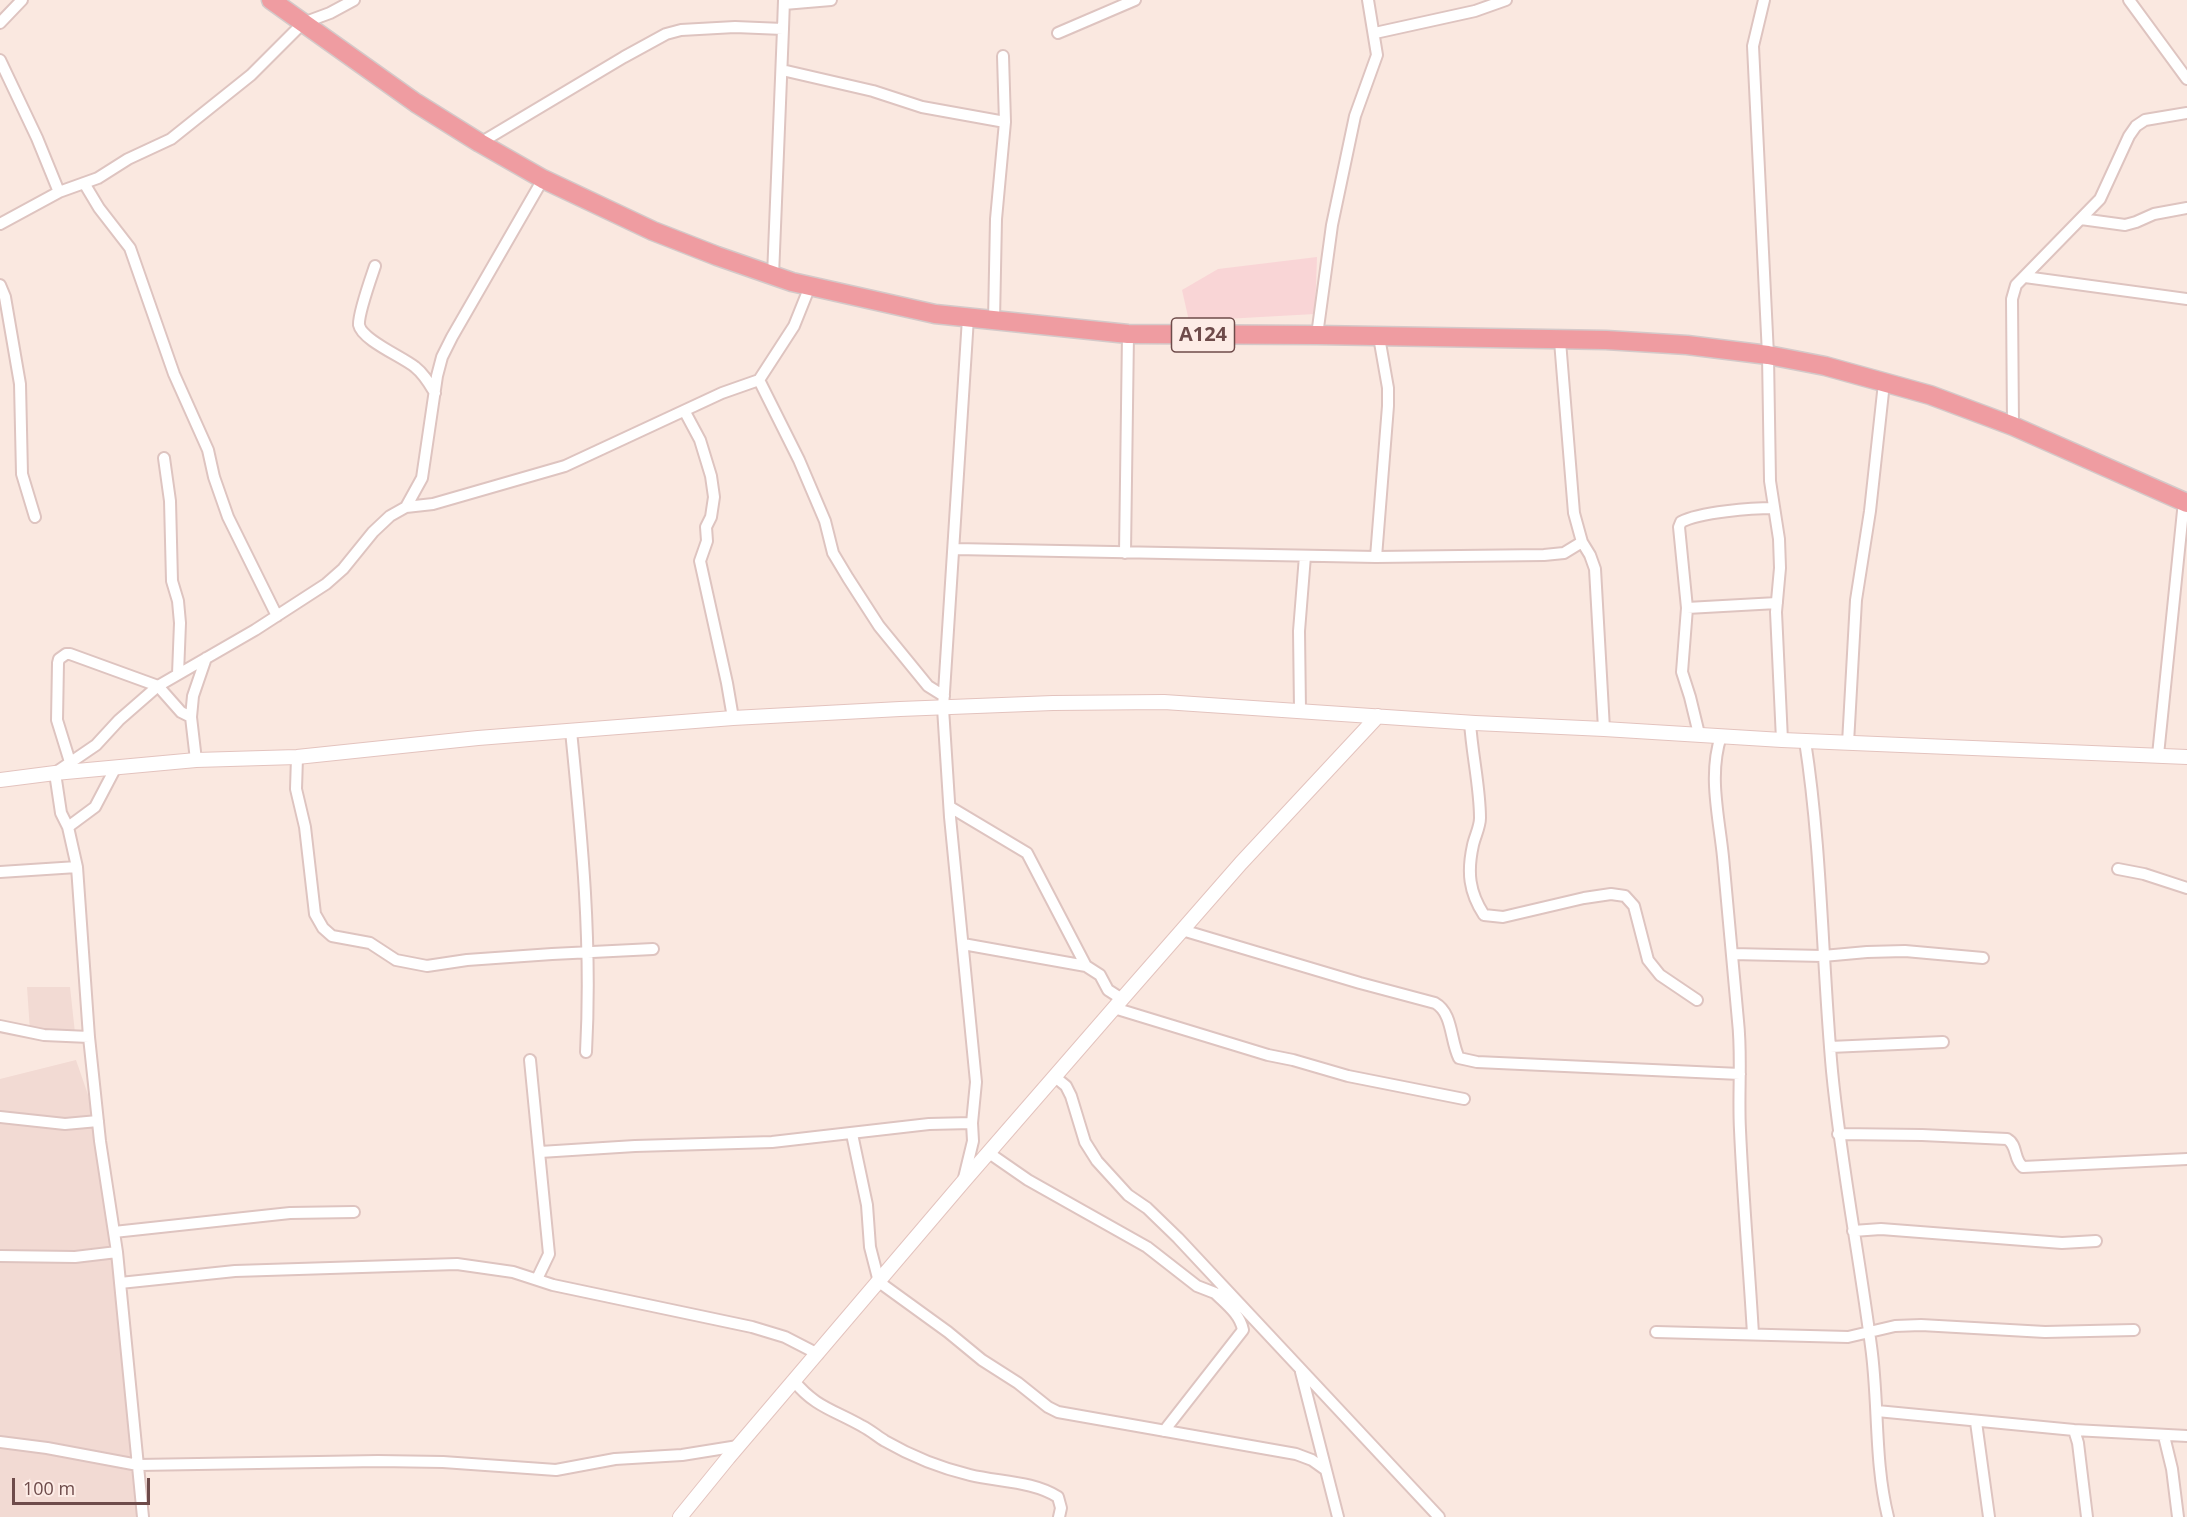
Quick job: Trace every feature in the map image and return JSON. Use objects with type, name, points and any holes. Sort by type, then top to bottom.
[{"type":"highway","name":"A124","points":[[271,0],[416,103],[543,179],[653,231],[773,276],[810,286],[935,314],[1128,334],[1606,340],[1687,345],[1768,355],[1825,366],[1930,395],[2013,426],[2185,502]]},
{"type":"main road","points":[[0,780],[196,760],[297,757],[571,731],[943,702],[1164,702],[1782,740],[2187,757]]},
{"type":"main road","points":[[680,1517],[963,1182],[1182,930],[1338,756],[1378,716]]},
{"type":"street","points":[[0,23],[22,0]]},
{"type":"street","points":[[0,224],[58,192],[98,178],[128,159],[171,139],[251,75],[303,23],[330,13],[354,0]]},
{"type":"street","points":[[773,276],[784,2],[831,0]]},
{"type":"street","points":[[1058,33],[1135,0]]},
{"type":"street","points":[[1317,335],[1336,203],[1355,116],[1377,55],[1368,0]]},
{"type":"street","points":[[1375,33],[1475,11],[1506,0]]},
{"type":"street","points":[[1763,0],[1753,46],[1768,355],[1770,481],[1779,539],[1780,568],[1776,603],[1782,740]]},
{"type":"street","points":[[2129,0],[2187,79]]},
{"type":"street","points":[[480,143],[666,34],[681,30],[735,27],[783,29]]},
{"type":"street","points":[[994,321],[996,219],[1005,122],[1003,56]]},
{"type":"street","points":[[0,60],[37,138],[58,192]]},
{"type":"street","points":[[782,70],[873,91],[922,107],[1005,122]]},
{"type":"street","points":[[2013,426],[2012,299],[2016,285],[2100,199],[2129,136],[2136,126],[2145,120],[2187,113]]},
{"type":"street","points":[[406,507],[422,478],[442,357],[543,179]]},
{"type":"street","points":[[84,183],[99,208],[130,248],[174,374],[208,450],[214,477],[228,518],[277,616]]},
{"type":"street","points":[[2081,219],[2125,225],[2154,214],[2187,208]]},
{"type":"street","points":[[375,266],[360,317],[360,327],[366,336],[417,368],[426,377],[435,393]]},
{"type":"street","points":[[2025,277],[2187,299]]},
{"type":"street","points":[[0,285],[5,297],[20,384],[22,474],[35,517]]},
{"type":"street","points":[[143,1517],[117,1252],[98,1121],[89,1037],[77,867],[68,827],[61,813],[54,773],[96,745],[119,720],[158,686],[277,616],[326,584],[343,569],[373,532],[390,516],[406,507],[433,504],[565,466],[722,393],[759,380],[794,326],[810,286]]},
{"type":"street","points":[[963,1182],[973,1141],[972,1123],[976,1082],[950,807],[943,702],[955,549],[968,318]]},
{"type":"street","points":[[1125,553],[1128,334]]},
{"type":"street","points":[[1376,557],[1388,406],[1388,388],[1379,337]]},
{"type":"street","points":[[1560,341],[1574,513],[1582,542],[1587,548],[1594,569],[1604,729]]},
{"type":"street","points":[[759,380],[799,460],[825,521],[833,553],[879,626],[943,702]]},
{"type":"street","points":[[1848,743],[1856,600],[1870,511],[1884,382]]},
{"type":"street","points":[[685,412],[700,440],[711,476],[714,497],[712,512],[706,527],[707,542],[700,561],[733,718]]},
{"type":"street","points":[[164,458],[170,501],[172,581],[178,601],[180,623],[178,674]]},
{"type":"street","points":[[2158,755],[2185,502]]},
{"type":"street","points":[[1699,734],[1682,672],[1687,608],[1681,522],[1735,510],[1774,508]]},
{"type":"street","points":[[955,549],[1376,557],[1544,555],[1564,553],[1582,542]]},
{"type":"street","points":[[1300,711],[1299,631],[1305,556]]},
{"type":"street","points":[[1687,608],[1776,603]]},
{"type":"street","points":[[70,762],[57,720],[58,663],[62,656],[70,654],[158,686],[181,712],[190,717]]},
{"type":"street","points":[[196,760],[190,717],[193,696],[206,658]]},
{"type":"street","points":[[1470,722],[1480,822],[1469,867],[1473,898],[1484,915],[1503,917],[1584,898],[1611,894],[1625,896],[1634,906],[1648,960],[1660,975],[1697,1000]]},
{"type":"street","points":[[571,731],[584,849],[589,952],[586,1052]]},
{"type":"street","points":[[1721,736],[1715,754],[1714,776],[1739,1031],[1740,1128],[1753,1334]]},
{"type":"street","points":[[1805,741],[1812,796],[1838,1134],[1869,1333],[1877,1411],[1880,1474],[1888,1517]]},
{"type":"street","points":[[297,757],[296,789],[305,827],[315,914],[322,928],[332,936],[370,943],[396,960],[427,966],[467,960],[653,949]]},
{"type":"street","points":[[68,827],[95,807],[116,767]]},
{"type":"street","points":[[950,807],[1027,853],[1086,966]]},
{"type":"street","points":[[0,873],[77,867]]},
{"type":"street","points":[[2118,869],[2144,874],[2187,888]]},
{"type":"street","points":[[1182,930],[1359,983],[1435,1003],[1446,1012],[1454,1048],[1459,1058],[1477,1062],[1740,1074]]},
{"type":"street","points":[[963,944],[1086,966],[1100,975],[1118,1004],[1268,1055],[1348,1076],[1464,1099]]},
{"type":"street","points":[[1732,954],[1823,956],[1905,951],[1983,958]]},
{"type":"street","points":[[0,1026],[44,1035],[89,1037]]},
{"type":"street","points":[[1830,1047],[1943,1042]]},
{"type":"street","points":[[530,1060],[549,1254],[537,1279]]},
{"type":"street","points":[[1055,1077],[1066,1086],[1085,1142],[1097,1161],[1128,1195],[1147,1208],[1178,1239],[1439,1517]]},
{"type":"street","points":[[0,1117],[65,1124],[98,1121]]},
{"type":"street","points":[[540,1152],[635,1146],[772,1142],[928,1124],[972,1123]]},
{"type":"street","points":[[852,1134],[867,1204],[870,1247],[879,1282],[1048,1407],[1058,1412],[1296,1454],[1312,1460],[1326,1470]]},
{"type":"street","points":[[1838,1134],[2007,1139],[2014,1145],[2019,1163],[2023,1167],[2187,1159]]},
{"type":"street","points":[[989,1153],[1028,1179],[1147,1247],[1197,1286],[1232,1297]]},
{"type":"street","points":[[114,1232],[290,1213],[354,1212]]},
{"type":"street","points":[[1853,1231],[1881,1229],[2062,1243],[2096,1241]]},
{"type":"street","points":[[0,1256],[75,1257],[117,1252]]},
{"type":"street","points":[[120,1283],[235,1271],[449,1264],[513,1272],[553,1285],[752,1327],[785,1337],[818,1354]]},
{"type":"street","points":[[1164,1431],[1243,1330],[1242,1323],[1234,1312],[1215,1293]]},
{"type":"street","points":[[1656,1332],[1848,1336],[1894,1326],[1921,1325],[2044,1332],[2134,1330]]},
{"type":"street","points":[[1300,1370],[1338,1517]]},
{"type":"street","points":[[794,1382],[806,1397],[819,1405],[864,1426],[886,1442],[918,1458],[956,1472],[990,1480],[1029,1485],[1050,1492],[1058,1497],[1061,1508],[1059,1517]]},
{"type":"street","points":[[1877,1411],[2074,1430],[2187,1436]]},
{"type":"street","points":[[1976,1422],[1989,1517]]},
{"type":"street","points":[[2074,1430],[2078,1443],[2087,1517]]},
{"type":"street","points":[[2164,1436],[2180,1511]]},
{"type":"street","points":[[0,1442],[47,1448],[138,1465],[443,1462],[556,1470],[615,1459],[682,1455],[738,1446]]},
{"type":"shaded area","points":[[1317,257],[1315,314],[1189,321],[1182,290],[1218,269]]},
{"type":"shaded area","points":[[27,987],[70,987],[75,1033],[30,1031]]},
{"type":"shaded area","points":[[76,1060],[97,1121],[137,1460],[140,1517],[0,1517],[0,1079]]}]
